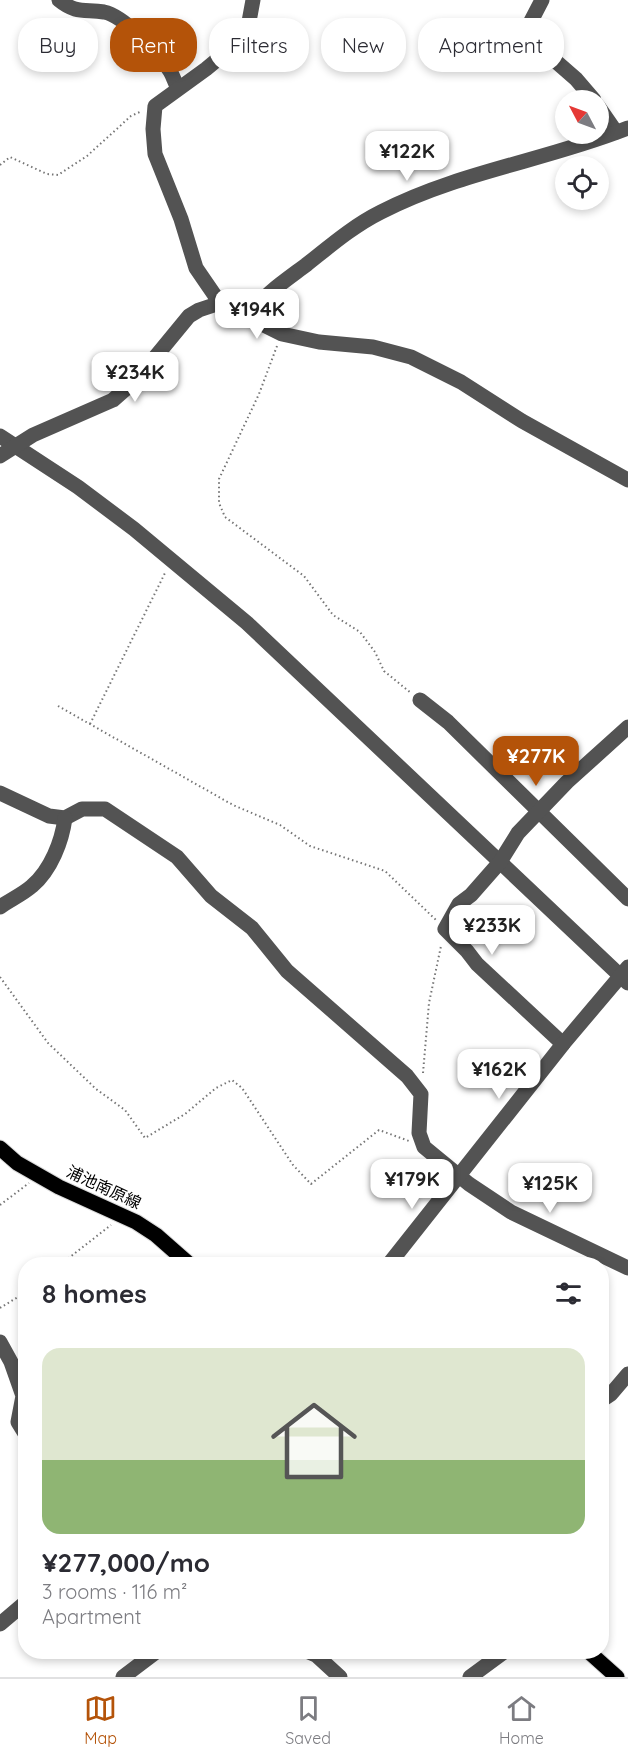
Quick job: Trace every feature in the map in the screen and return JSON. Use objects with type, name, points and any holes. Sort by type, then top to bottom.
[{"type":"main road","name":"浦池南原線","points":[[0,1148],[17,1163],[60,1187],[136,1222],[156,1234],[181,1257]]},
{"type":"main road","points":[[597,1659],[617,1677]]},
{"type":"street","points":[[59,0],[76,10],[103,12],[117,16],[139,35],[170,71],[178,88]]},
{"type":"street","points":[[253,0],[248,27],[241,40],[155,106],[154,154],[181,219],[196,268],[220,303],[282,334],[319,342],[373,347],[411,357],[461,382],[522,421],[628,480]]},
{"type":"street","points":[[542,0],[529,25],[529,38],[585,90]]},
{"type":"street","points":[[248,316],[255,307],[291,276],[353,228],[380,212],[418,195],[622,130],[609,117]]},
{"type":"street","points":[[0,456],[33,435],[113,400],[138,378],[189,316],[220,303]]},
{"type":"street","points":[[0,436],[78,487],[171,559],[247,623],[500,862],[625,975],[563,1044],[395,1257]]},
{"type":"street","points":[[420,700],[448,722],[628,899]]},
{"type":"street","points":[[563,1044],[477,964],[445,929],[459,904],[471,895],[500,862],[518,833],[537,812],[628,728]]},
{"type":"street","points":[[0,793],[49,816],[65,818],[82,808],[105,809],[177,857],[211,896],[252,927],[287,971],[407,1076],[421,1094],[419,1133],[424,1147],[511,1212],[605,1257]]},
{"type":"street","points":[[0,907],[33,886],[48,866],[63,831],[65,818]]},
{"type":"street","points":[[609,1259],[628,1268]]},
{"type":"street","points":[[0,1342],[11,1362],[18,1383]]},
{"type":"street","points":[[609,1395],[628,1374]]},
{"type":"street","points":[[0,1624],[18,1609]]},
{"type":"street","points":[[123,1677],[147,1659]]},
{"type":"street","points":[[320,1659],[340,1677]]},
{"type":"street","points":[[471,1677],[495,1659]]},
{"type":"path","points":[[0,165],[10,157],[46,174],[58,176],[87,156],[131,116],[155,106]]},
{"type":"path","points":[[282,334],[259,394],[219,479],[219,503],[225,517],[304,576],[333,615],[360,632],[375,652],[384,671],[420,700]]},
{"type":"path","points":[[90,724],[171,559]]},
{"type":"path","points":[[58,706],[233,805],[280,825],[310,846],[385,871],[445,929],[429,1003],[421,1094]]},
{"type":"path","points":[[0,977],[48,1043],[96,1089],[125,1110],[145,1138],[185,1114],[216,1088],[232,1080],[242,1088],[293,1165],[311,1184],[379,1130],[424,1147]]},
{"type":"path","points":[[0,1205],[39,1175]]},
{"type":"path","points":[[70,1257],[123,1216]]},
{"type":"path","points":[[0,1308],[18,1297]]}]
